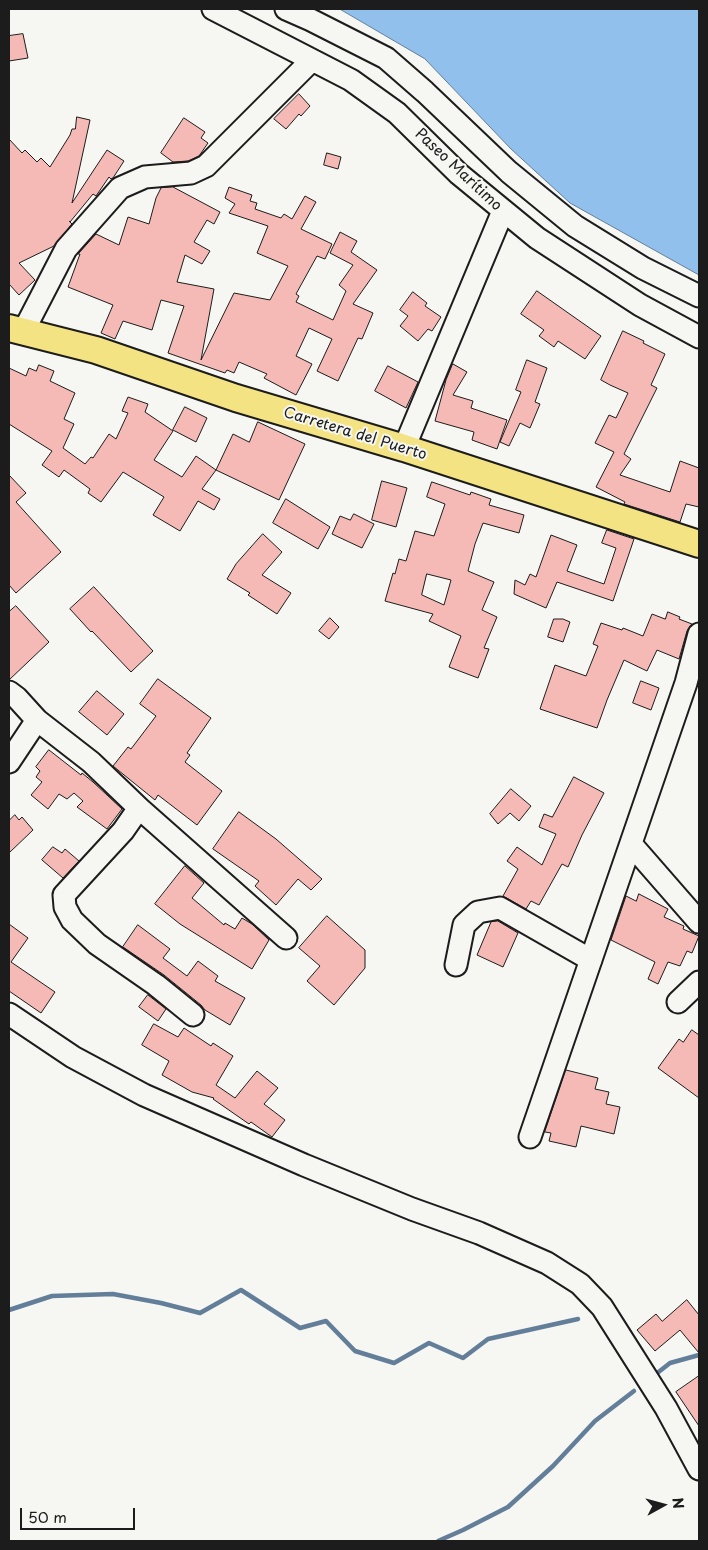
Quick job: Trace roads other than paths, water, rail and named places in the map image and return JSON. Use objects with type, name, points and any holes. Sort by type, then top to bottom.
[{"type":"main road","name":"Carretera del Puerto","points":[[16,330],[96,350],[236,398],[404,448],[699,544]]},
{"type":"street","name":"Paseo Marítimo","points":[[213,9],[350,80],[397,113],[459,174],[537,238],[640,305],[699,337]]},
{"type":"street","points":[[286,9],[386,58],[426,92],[509,172],[575,226],[643,268],[699,296]]},
{"type":"street","points":[[16,330],[66,248],[120,188],[145,177],[191,173],[206,166],[312,60]]},
{"type":"street","points":[[404,448],[503,211]]},
{"type":"street","points":[[530,1137],[686,683],[699,634]]},
{"type":"street","points":[[9,692],[37,720],[91,762],[286,938]]},
{"type":"street","points":[[9,762],[37,720]]},
{"type":"street","points":[[140,808],[124,832],[64,895],[65,907],[72,920],[97,944],[156,985],[193,1016]]},
{"type":"street","points":[[631,844],[699,922]]},
{"type":"street","points":[[456,965],[464,925],[478,912],[500,908],[591,960]]},
{"type":"street","points":[[678,1002],[699,982]]},
{"type":"street","points":[[9,1014],[73,1057],[144,1096],[304,1165],[412,1209],[480,1233],[547,1263],[580,1284],[602,1308],[666,1408],[699,1469]]},
{"type":"water","points":[[340,9],[699,9],[699,275],[570,203],[511,149],[425,59]]},
{"type":"waterway","points":[[9,1310],[52,1296],[113,1294],[200,1313],[241,1290],[300,1328],[326,1321],[355,1351],[394,1363],[429,1343],[463,1358],[488,1339],[578,1319]]},
{"type":"waterway","points":[[656,1374],[670,1363],[699,1355]]},
{"type":"waterway","points":[[438,1541],[508,1507],[553,1466],[595,1421],[634,1391]]}]
